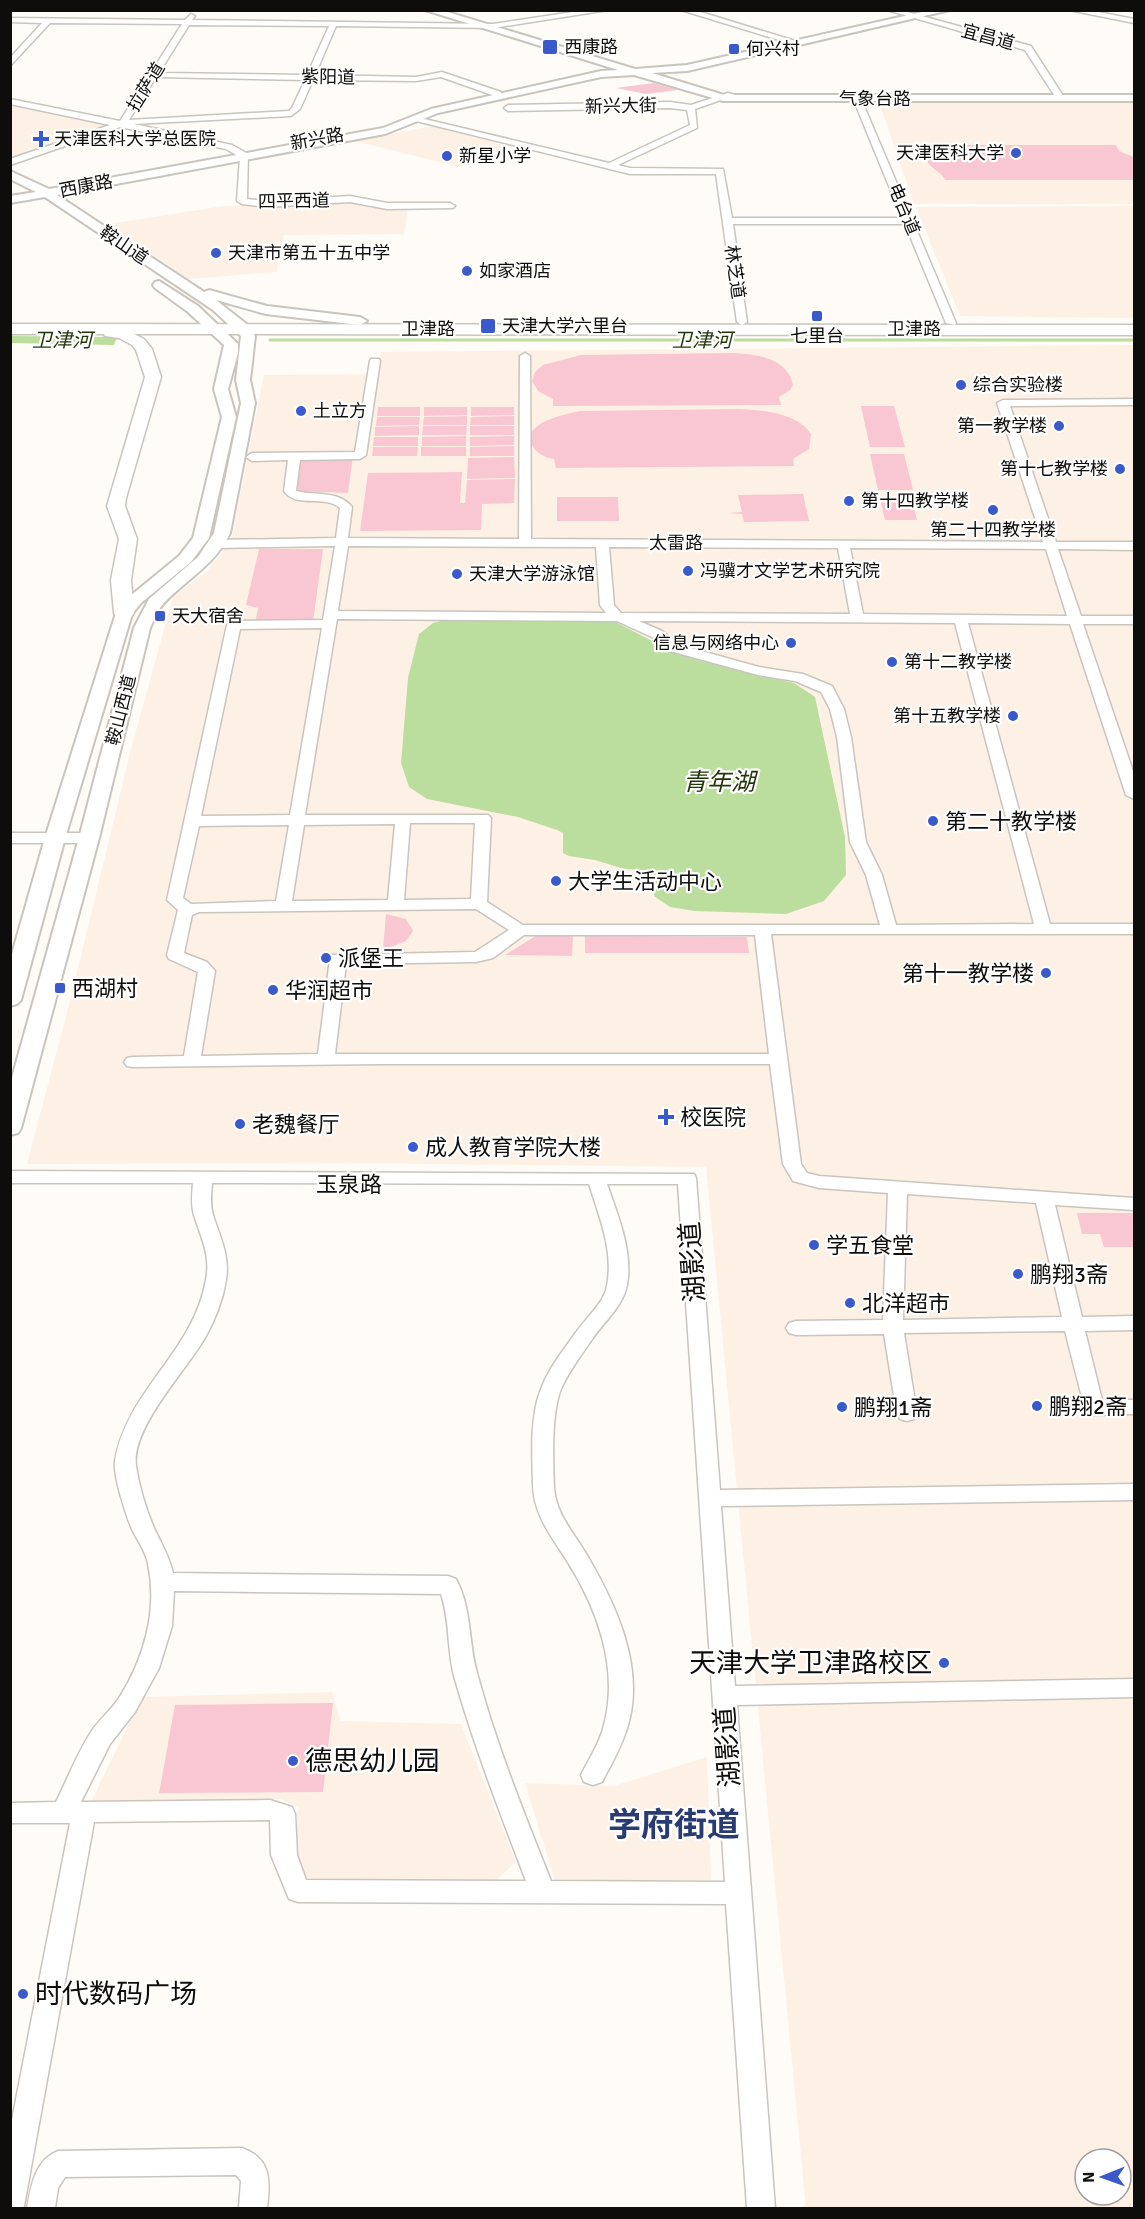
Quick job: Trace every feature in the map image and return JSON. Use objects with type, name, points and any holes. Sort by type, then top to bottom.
[{"type":"highway","name":"卫津路","points":[[10,321],[211,325],[1134,330]]},
{"type":"highway","name":"卫津路","points":[[239,325],[360,321],[1134,323]]},
{"type":"highway","name":"卫津路","points":[[10,330],[211,325]]},
{"type":"highway","points":[[108,329],[211,338],[232,347]]},
{"type":"highway","points":[[10,330],[122,334],[138,342],[144,349],[153,376],[116,506],[128,539],[120,580],[124,613]]},
{"type":"main road","points":[[429,10],[493,26],[632,69]]},
{"type":"main road","name":"西康路","points":[[10,198],[385,130],[446,108],[601,74],[632,69],[687,68],[915,14],[946,10]]},
{"type":"main road","points":[[446,14],[477,26],[632,69]]},
{"type":"main road","name":"气象台路","points":[[632,69],[727,96],[1134,96]]},
{"type":"main road","name":"新兴路","points":[[243,154],[389,125],[429,109],[590,71],[632,69]]},
{"type":"main road","name":"鞍山道","points":[[10,174],[183,283],[239,325]]},
{"type":"main road","name":"鞍山道","points":[[10,180],[38,193],[128,262]]},
{"type":"main road","name":"鞍山道","points":[[146,276],[211,325]]},
{"type":"main road","points":[[183,283],[219,297],[266,310],[360,321]]},
{"type":"main road","points":[[211,325],[230,342],[232,347]]},
{"type":"main road","name":"鞍山西道","points":[[10,1128],[89,838],[142,628],[148,612],[162,594],[204,560],[217,544],[225,521],[248,403],[243,380],[248,336],[239,325]]},
{"type":"main road","name":"鞍山西道","points":[[10,1000],[55,838],[124,613],[135,600],[185,559],[203,532],[229,417],[221,389],[232,347]]},
{"type":"street","name":"拉萨道","points":[[10,162],[123,123],[194,10]]},
{"type":"street","points":[[10,20],[493,26],[605,10]]},
{"type":"street","points":[[684,10],[794,42]]},
{"type":"street","name":"宜昌道","points":[[890,10],[915,14],[1028,48],[1060,97]]},
{"type":"street","points":[[1072,10],[1134,21]]},
{"type":"street","points":[[429,24],[447,22],[450,20],[446,14]]},
{"type":"street","points":[[10,64],[48,20]]},
{"type":"street","points":[[123,123],[158,119],[291,113],[296,109],[334,23]]},
{"type":"street","name":"紫阳道","points":[[154,75],[425,78],[442,74],[498,94]]},
{"type":"street","points":[[588,95],[614,106]]},
{"type":"street","name":"新兴大街","points":[[508,108],[670,105],[691,108],[727,96]]},
{"type":"street","name":"电台道","points":[[857,97],[951,323]]},
{"type":"street","points":[[10,101],[229,147],[243,154]]},
{"type":"street","points":[[416,120],[610,166],[694,126],[691,108]]},
{"type":"street","name":"四平西道","points":[[243,154],[243,201],[267,204],[350,199],[387,206],[450,206]]},
{"type":"street","name":"林芝道","points":[[610,166],[630,171],[720,171],[742,322]]},
{"type":"street","points":[[728,221],[909,221]]},
{"type":"street","points":[[525,356],[525,543]]},
{"type":"street","points":[[252,457],[360,455],[375,361]]},
{"type":"street","points":[[1134,402],[1003,403],[1134,795]]},
{"type":"street","points":[[284,905],[346,507],[342,502],[329,497],[300,497],[292,494],[290,490],[294,457]]},
{"type":"street","name":"太雷路","points":[[217,544],[342,542],[1134,546]]},
{"type":"street","points":[[602,543],[607,605],[615,615],[657,634],[675,648],[758,671],[798,677],[827,689],[837,709],[844,737],[858,842],[874,875],[889,928]]},
{"type":"street","points":[[843,544],[857,617]]},
{"type":"street","points":[[1134,620],[615,615],[330,620],[234,625],[175,900],[188,909],[284,905],[479,904],[520,930],[1134,929]]},
{"type":"street","points":[[960,618],[1044,929]]},
{"type":"street","points":[[192,821],[483,818],[479,904]]},
{"type":"street","points":[[396,904],[403,819]]},
{"type":"street","points":[[10,838],[89,838]]},
{"type":"street","points":[[188,909],[184,913],[175,955],[207,970],[192,1060]]},
{"type":"street","points":[[762,929],[792,1164],[800,1177],[819,1182],[1134,1204]]},
{"type":"street","points":[[326,1059],[338,959],[476,957],[488,954],[520,930]]},
{"type":"street","points":[[133,1062],[326,1059],[778,1059]]},
{"type":"street","name":"玉泉路","points":[[10,1177],[687,1182]]},
{"type":"street","points":[[10,2205],[74,1812],[101,1737],[127,1705],[147,1668],[161,1626],[163,1582],[159,1560],[142,1526],[125,1464],[131,1438],[146,1404],[173,1371],[197,1334],[216,1281],[218,1259],[212,1235],[203,1214],[203,1180]]},
{"type":"street","name":"玉泉路","points":[[10,1184],[203,1180]]},
{"type":"street","points":[[593,1775],[607,1755],[621,1710],[621,1667],[609,1623],[596,1594],[580,1562],[553,1524],[544,1495],[544,1442],[549,1391],[617,1290],[617,1246],[597,1182]]},
{"type":"street","name":"湖影道","points":[[687,1182],[761,2208]]},
{"type":"street","points":[[898,1188],[893,1327],[907,1414]]},
{"type":"street","points":[[1044,1199],[1093,1408],[1134,1407]]},
{"type":"street","points":[[796,1328],[1134,1323]]},
{"type":"street","points":[[711,1498],[1134,1492]]},
{"type":"street","points":[[163,1582],[448,1585],[456,1598],[463,1669],[482,1732],[543,1892]]},
{"type":"street","points":[[725,1696],[1134,1688]]},
{"type":"street","points":[[10,1813],[270,1810],[283,1814],[284,1855],[298,1891],[738,1893]]},
{"type":"street","points":[[41,2208],[45,2184],[58,2164],[242,2161],[256,2177],[254,2208]]},
{"type":"shaded area","points":[[653,83],[678,90],[646,94],[616,88]]},
{"type":"shaded area","name":"天津医科大学","points":[[1134,101],[1134,204],[914,204],[879,102]]},
{"type":"shaded area","name":"天津医科大学总医院","points":[[10,103],[113,124],[11,161]]},
{"type":"shaded area","name":"新星小学","points":[[433,126],[508,146],[455,166],[355,141]]},
{"type":"shaded area","points":[[932,145],[1116,145],[1119,151],[1134,157],[1134,180],[945,180],[927,161],[934,151]]},
{"type":"shaded area","name":"天津市第五十五中学","points":[[353,202],[408,208],[404,234],[284,235],[276,272],[188,279],[109,224],[224,206]]},
{"type":"shaded area","points":[[1134,206],[1134,318],[960,316],[916,207]]},
{"type":"shaded area","name":"天津大学卫津路校区","points":[[1134,345],[1134,2208],[806,2208],[706,1167],[339,1163],[27,1164],[71,997],[131,749],[173,597],[208,570],[231,541],[264,375],[376,374],[381,352]]},
{"type":"shaded area","points":[[733,353],[761,356],[778,363],[785,369],[793,385],[790,390],[779,397],[781,405],[553,406],[553,399],[538,391],[532,381],[535,372],[543,365],[581,355]]},
{"type":"shaded area","points":[[861,406],[894,406],[905,447],[870,447]]},
{"type":"shaded area","points":[[378,407],[420,407],[420,416],[377,416]]},
{"type":"shaded area","points":[[424,407],[467,407],[467,415],[424,416]]},
{"type":"shaded area","points":[[471,407],[514,407],[514,415],[471,416]]},
{"type":"shaded area","points":[[739,409],[778,414],[797,421],[811,434],[809,449],[793,459],[794,466],[556,468],[554,459],[537,452],[530,439],[532,432],[546,421],[580,411]]},
{"type":"shaded area","points":[[467,416],[467,425],[423,425],[424,417]]},
{"type":"shaded area","points":[[514,416],[514,425],[470,425],[471,417]]},
{"type":"shaded area","points":[[377,417],[420,417],[419,425],[376,426]]},
{"type":"shaded area","points":[[419,426],[419,435],[375,436],[375,427]]},
{"type":"shaded area","points":[[423,426],[467,426],[466,435],[422,435]]},
{"type":"shaded area","points":[[470,426],[514,426],[514,435],[470,435]]},
{"type":"shaded area","points":[[466,436],[466,446],[422,446],[422,437]]},
{"type":"shaded area","points":[[514,436],[514,445],[470,446],[470,437]]},
{"type":"shaded area","points":[[374,437],[418,437],[418,446],[373,446]]},
{"type":"shaded area","points":[[514,446],[514,456],[470,456],[470,447]]},
{"type":"shaded area","points":[[373,447],[418,447],[417,456],[372,456]]},
{"type":"shaded area","points":[[421,447],[466,447],[466,456],[421,456]]},
{"type":"shaded area","points":[[870,454],[904,454],[913,490],[878,490]]},
{"type":"shaded area","points":[[300,456],[353,456],[348,493],[296,491],[293,488]]},
{"type":"shaded area","points":[[514,457],[515,478],[467,479],[468,458]]},
{"type":"shaded area","points":[[462,472],[460,503],[465,503],[467,480],[515,479],[514,503],[482,504],[481,530],[360,531],[368,473]]},
{"type":"shaded area","points":[[803,494],[809,521],[744,522],[742,514],[727,513],[742,512],[738,495]]},
{"type":"shaded area","points":[[557,497],[618,497],[619,521],[557,521]]},
{"type":"shaded area","points":[[880,498],[911,498],[917,520],[885,520]]},
{"type":"shaded area","points":[[259,549],[323,549],[313,622],[255,623],[258,608],[246,605]]},
{"type":"shaded area","points":[[386,914],[406,919],[413,931],[406,941],[383,950]]},
{"type":"shaded area","points":[[537,935],[573,936],[572,956],[505,955]]},
{"type":"shaded area","points":[[585,936],[747,937],[749,953],[585,953]]},
{"type":"shaded area","points":[[1077,1213],[1134,1213],[1134,1247],[1104,1247],[1100,1234],[1082,1234]]},
{"type":"shaded area","name":"德思幼儿园","points":[[332,1692],[341,1721],[461,1724],[516,1862],[493,1883],[307,1880],[293,1844],[298,1807],[280,1799],[91,1802],[142,1697]]},
{"type":"shaded area","points":[[333,1703],[323,1792],[159,1793],[175,1705]]},
{"type":"shaded area","points":[[707,1757],[711,1880],[555,1881],[525,1783],[614,1786]]},
{"type":"water","points":[[10,336],[117,337],[114,345],[11,343]]},
{"type":"water","name":"青年湖","points":[[454,618],[588,618],[614,621],[671,651],[701,661],[794,683],[815,697],[845,837],[846,875],[824,901],[786,914],[695,911],[670,907],[654,896],[654,874],[569,856],[563,853],[563,833],[557,830],[518,817],[427,799],[409,787],[401,763],[408,678],[419,634],[433,623]]},
{"type":"waterway","name":"卫津河","points":[[270,340],[1134,340]]},
{"type":"place","name":"西康路","points":[[550,47]]},
{"type":"place","name":"何兴村","points":[[734,49]]},
{"type":"place","name":"天津医科大学总医院","points":[[41,139]]},
{"type":"place","name":"天津医科大学","points":[[1016,153]]},
{"type":"place","name":"新星小学","points":[[447,156]]},
{"type":"place","name":"天津市第五十五中学","points":[[216,253]]},
{"type":"place","name":"如家酒店","points":[[467,271]]},
{"type":"place","name":"七里台","points":[[817,316]]},
{"type":"place","name":"天津大学六里台","points":[[488,326]]},
{"type":"place","name":"综合实验楼","points":[[961,385]]},
{"type":"place","name":"土立方","points":[[301,411]]},
{"type":"place","name":"第一教学楼","points":[[1059,426]]},
{"type":"place","name":"第十七教学楼","points":[[1120,469]]},
{"type":"place","name":"第十四教学楼","points":[[849,501]]},
{"type":"place","name":"第二十四教学楼","points":[[993,510]]},
{"type":"place","name":"冯骥才文学艺术研究院","points":[[688,571]]},
{"type":"place","name":"天津大学游泳馆","points":[[457,574]]},
{"type":"place","name":"天大宿舍","points":[[160,616]]},
{"type":"place","name":"信息与网络中心","points":[[791,643]]},
{"type":"place","name":"第十二教学楼","points":[[892,662]]},
{"type":"place","name":"第十五教学楼","points":[[1013,716]]},
{"type":"place","name":"第二十教学楼","points":[[933,821]]},
{"type":"place","name":"大学生活动中心","points":[[556,881]]},
{"type":"place","name":"派堡王","points":[[326,958]]},
{"type":"place","name":"第十一教学楼","points":[[1046,973]]},
{"type":"place","name":"西湖村","points":[[60,988]]},
{"type":"place","name":"华润超市","points":[[273,990]]},
{"type":"place","name":"校医院","points":[[666,1117]]},
{"type":"place","name":"老魏餐厅","points":[[240,1124]]},
{"type":"place","name":"成人教育学院大楼","points":[[413,1147]]},
{"type":"place","name":"学五食堂","points":[[814,1245]]},
{"type":"place","name":"鹏翔3斋","points":[[1018,1274]]},
{"type":"place","name":"北洋超市","points":[[850,1303]]},
{"type":"place","name":"鹏翔2斋","points":[[1037,1406]]},
{"type":"place","name":"鹏翔1斋","points":[[842,1407]]},
{"type":"place","name":"天津大学卫津路校区","points":[[944,1663]]},
{"type":"place","name":"德思幼儿园","points":[[293,1761]]},
{"type":"place","name":"时代数码广场","points":[[23,1994]]},
{"type":"district","name":"学府街道","points":[[674,1825]]}]
